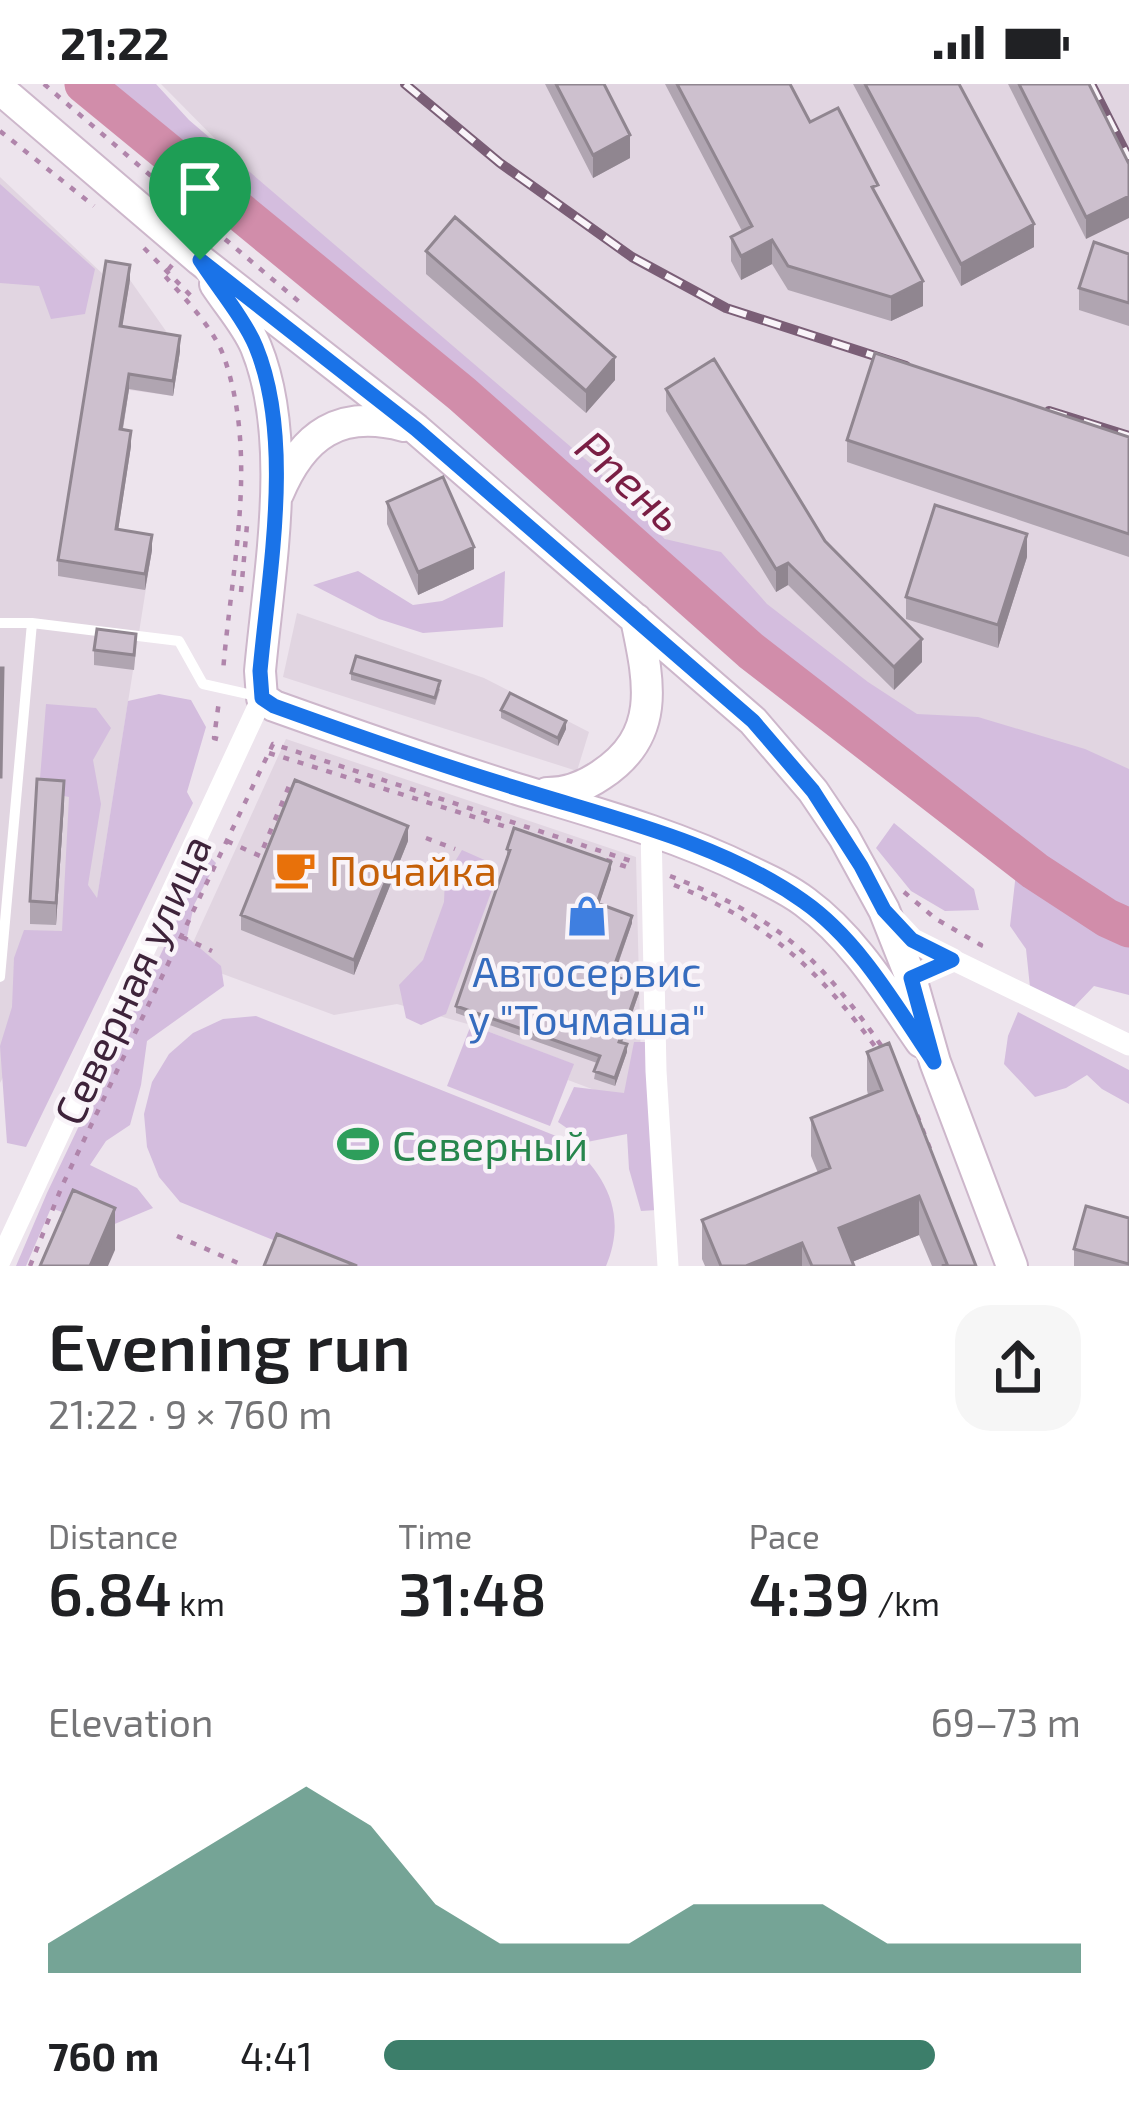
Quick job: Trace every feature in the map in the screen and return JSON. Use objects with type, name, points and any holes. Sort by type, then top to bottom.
[{"type":"main road","points":[[0,89],[193,254],[416,429],[753,721],[813,791],[884,910],[911,978],[934,1062],[1012,1266]]},
{"type":"main road","points":[[193,254],[255,345],[275,417],[275,503],[260,671],[262,698],[408,755],[650,828],[708,850],[806,902],[873,972],[934,1062]]},
{"type":"main road","points":[[275,503],[302,449],[325,432],[355,420],[379,419],[416,429]]},
{"type":"main road","points":[[518,789],[554,794],[582,787],[626,758],[640,736],[647,709],[646,670],[636,619]]},
{"type":"street","name":"Северная улица","points":[[0,1261],[262,698]]},
{"type":"street","points":[[650,828],[656,1071],[668,1266]]},
{"type":"street","points":[[884,910],[912,940],[1129,1045]]},
{"type":"street","points":[[911,978],[952,960]]},
{"type":"lane","points":[[0,623],[179,640],[203,684],[262,698]]},
{"type":"lane","points":[[0,977],[32,623]]},
{"type":"path","points":[[44,84],[208,224]]},
{"type":"path","points":[[0,131],[106,215]]},
{"type":"path","points":[[193,254],[164,275],[223,353],[239,420],[241,501],[223,679]]},
{"type":"path","points":[[152,256],[198,304],[231,350],[242,395]]},
{"type":"path","points":[[241,600],[249,501],[248,439]]},
{"type":"path","points":[[220,699],[214,738],[224,741]]},
{"type":"path","points":[[30,1266],[62,1186],[269,753],[651,872],[742,916],[796,954],[884,1054]]},
{"type":"path","points":[[227,842],[260,856],[289,786]]},
{"type":"path","points":[[427,838],[455,849]]},
{"type":"path","points":[[182,937],[212,951]]},
{"type":"path","points":[[908,1104],[932,1162]]},
{"type":"path","points":[[177,1236],[238,1263]]},
{"type":"shaded area","points":[[105,84],[156,84],[189,120],[592,465],[665,539],[721,552],[767,604],[868,682],[917,714],[978,717],[1085,749],[1129,769],[1129,995],[1094,986],[1073,1008],[1030,987],[1026,949],[1010,926],[1019,846],[946,796],[743,633],[508,424]]},
{"type":"shaded area","points":[[161,84],[1129,84],[1129,886],[990,805],[373,299]]},
{"type":"shaded area","points":[[0,177],[105,276],[130,280],[180,351],[173,396],[129,390],[104,543],[152,550],[97,899],[0,1083]]},
{"type":"shaded area","points":[[0,184],[95,269],[85,314],[51,319],[39,286],[0,283]]},
{"type":"shaded area","points":[[358,571],[413,605],[442,601],[505,571],[503,627],[423,633],[379,619],[313,585]]},
{"type":"shaded area","points":[[297,613],[484,678],[589,732],[577,771],[283,677]]},
{"type":"shaded area","points":[[159,694],[191,700],[206,727],[187,792],[193,803],[26,1147],[7,1143],[0,1046],[12,1007],[14,958],[24,930],[62,931],[69,797],[39,791],[46,704],[96,708],[111,728],[93,760],[101,804],[88,885],[97,898],[128,701]]},
{"type":"shaded area","points":[[286,739],[636,857],[642,1108],[568,1080],[573,1064],[471,1025],[397,1004],[334,1015],[185,960]]},
{"type":"shaded area","points":[[894,823],[974,889],[979,910],[945,911],[911,891],[876,848]]},
{"type":"shaded area","points":[[462,850],[489,862],[496,879],[446,1014],[421,1025],[406,1018],[399,985],[423,960],[444,902],[445,878]]},
{"type":"shaded area","points":[[208,855],[216,863],[194,905],[187,937],[221,966],[224,986],[147,1041],[130,1125],[106,1141],[90,1165],[137,1188],[153,1208],[105,1228],[51,1208],[26,1266],[16,1266],[47,1193]]},
{"type":"shaded area","points":[[1018,1012],[1129,1070],[1129,1104],[1087,1075],[1066,1088],[1035,1097],[1004,1064]]},
{"type":"shaded area","name":"Северный","points":[[256,1016],[566,1140],[592,1167],[609,1196],[615,1229],[606,1266],[337,1266],[180,1202],[159,1177],[147,1147],[144,1114],[152,1082],[169,1054],[193,1033],[223,1019]]},
{"type":"shaded area","points":[[471,1025],[574,1064],[550,1126],[447,1086]]},
{"type":"shaded area","points":[[634,1042],[652,1042],[657,1210],[641,1211],[629,1169],[627,1134],[587,1142],[558,1122],[574,1087],[624,1093]]},
{"type":"building","points":[[556,84],[604,84],[630,135],[593,155]]},
{"type":"building","points":[[677,84],[790,84],[810,122],[838,108],[878,185],[872,187],[923,281],[891,297],[788,266],[772,240],[741,256],[731,237],[752,226]]},
{"type":"building","points":[[865,84],[959,84],[1034,224],[961,264]]},
{"type":"building","points":[[1019,84],[1089,84],[1129,164],[1129,196],[1086,217]]},
{"type":"building","points":[[455,217],[615,357],[586,391],[426,251]]},
{"type":"building","points":[[1094,242],[1129,254],[1129,303],[1079,288]]},
{"type":"building","points":[[106,261],[130,265],[120,326],[180,336],[173,381],[129,374],[120,429],[131,431],[116,529],[152,535],[145,574],[58,560]]},
{"type":"building","points":[[875,353],[1129,437],[1129,534],[847,440]]},
{"type":"building","points":[[714,359],[825,541],[922,639],[894,667],[788,563],[776,569],[666,389]]},
{"type":"building","points":[[443,477],[474,547],[418,572],[387,502]]},
{"type":"building","points":[[935,505],[1027,534],[998,625],[906,597]]},
{"type":"building","points":[[97,629],[136,634],[134,655],[94,650]]},
{"type":"building","points":[[356,656],[440,681],[435,698],[351,673]]},
{"type":"building","points":[[3,668],[1,777],[0,777]]},
{"type":"building","points":[[510,693],[566,721],[558,738],[501,710]]},
{"type":"building","points":[[37,779],[64,781],[56,903],[30,901]]},
{"type":"building","points":[[295,780],[408,826],[354,960],[241,915]]},
{"type":"building","points":[[514,828],[611,862],[597,903],[632,916],[611,975],[639,985],[619,1042],[627,1044],[615,1078],[594,1071],[600,1056],[456,1006]]},
{"type":"building","points":[[889,1043],[976,1266],[942,1266],[947,1264],[919,1196],[839,1228],[854,1266],[812,1266],[802,1243],[746,1266],[721,1266],[702,1220],[830,1168],[811,1118],[882,1090],[867,1052]]},
{"type":"building","points":[[73,1190],[115,1208],[90,1266],[40,1266]]},
{"type":"building","points":[[1086,1206],[1129,1218],[1129,1264],[1074,1249]]},
{"type":"building","points":[[277,1234],[357,1266],[264,1266]]},
{"type":"waterway","name":"Рпень","points":[[84,84],[462,394],[751,651],[1035,871],[1129,928]]},
{"type":"railway","points":[[405,84],[500,163],[632,257],[726,308],[906,366]]},
{"type":"railway","points":[[1091,84],[1129,159]]},
{"type":"railway","points":[[1049,411],[1129,436]]},
{"type":"place","name":"Почайка","points":[[295,869]]},
{"type":"place","name":"Автосервис у \"Точмаша\"","points":[[587,916]]},
{"type":"place","name":"Северный","points":[[358,1144]]},
{"type":"route","points":[[200,260],[416,429],[753,721],[813,791],[884,910],[912,940],[952,960],[911,978],[934,1062],[873,972],[840,934],[806,902],[777,885],[708,850],[650,828],[408,755],[262,698],[260,671],[275,503],[275,417],[255,345],[200,260]]}]
